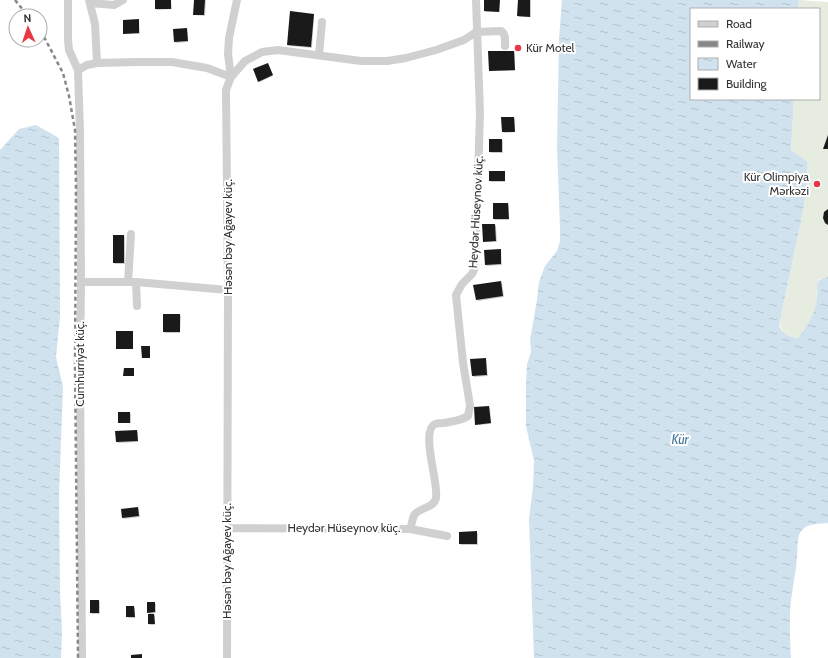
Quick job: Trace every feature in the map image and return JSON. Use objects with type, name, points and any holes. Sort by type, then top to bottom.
[{"type":"street","points":[[68,0],[69,50],[78,70],[87,65],[97,63],[172,62],[207,68],[231,77],[228,54],[229,38],[238,0]]},
{"type":"street","points":[[97,63],[95,24],[90,1],[114,5],[123,0]]},
{"type":"street","name":"Heydər Hüseynov küç.","points":[[227,528],[410,529],[414,515],[424,508],[431,506],[436,500],[436,486],[429,448],[429,434],[432,426],[436,423],[462,420],[468,416],[470,406],[463,364],[456,295],[462,284],[472,274],[475,268],[480,114],[476,0]]},
{"type":"street","points":[[319,55],[322,22]]},
{"type":"street","points":[[476,32],[504,32],[505,46]]},
{"type":"street","name":"Həsən bəy Ağayev küç.","points":[[227,658],[228,290],[226,90],[231,77],[245,61],[262,52],[278,50],[361,61],[387,61],[406,58],[436,50],[464,40],[476,32]]},
{"type":"street","name":"Cumhurriyət küç.","points":[[78,70],[80,133],[82,658]]},
{"type":"street","points":[[131,234],[132,282],[137,306]]},
{"type":"street","points":[[81,282],[132,282],[228,290]]},
{"type":"street","points":[[410,529],[447,536]]},
{"type":"shaded area","name":"Kür Olimpiya Mərkəzi","points":[[799,0],[828,2],[828,277],[819,280],[815,312],[807,327],[796,338],[789,336],[782,330],[780,320],[804,207],[808,162],[791,150],[794,100],[820,100],[820,8],[798,8]]},
{"type":"water","name":"Kür","points":[[562,0],[799,0],[798,8],[690,8],[690,100],[794,100],[791,150],[808,162],[804,207],[780,320],[781,329],[785,333],[797,338],[802,333],[814,311],[817,301],[817,285],[821,279],[828,277],[828,523],[807,526],[802,530],[799,536],[790,607],[791,658],[534,658],[529,519],[533,487],[534,461],[526,426],[526,384],[527,364],[531,352],[530,340],[539,282],[545,266],[557,251],[560,241],[557,147],[559,39]]},
{"type":"water","points":[[36,125],[59,138],[60,317],[56,357],[63,387],[59,495],[62,632],[61,658],[0,658],[0,150],[19,129]]},
{"type":"building","points":[[155,0],[171,0],[171,9],[155,9]]},
{"type":"building","points":[[194,0],[205,0],[204,15],[193,15]]},
{"type":"building","points":[[484,0],[500,0],[499,12],[484,11]]},
{"type":"building","points":[[518,0],[530,0],[530,17],[517,16]]},
{"type":"building","points":[[290,11],[314,14],[311,47],[287,45]]},
{"type":"building","points":[[139,19],[139,33],[123,34],[123,20]]},
{"type":"building","points":[[187,28],[188,41],[174,42],[173,29]]},
{"type":"building","points":[[488,51],[514,51],[515,70],[489,71]]},
{"type":"building","points":[[268,63],[273,75],[258,82],[253,69]]},
{"type":"building","points":[[501,117],[514,117],[515,132],[502,132]]},
{"type":"building","points":[[828,135],[828,149],[823,149]]},
{"type":"building","points":[[489,139],[502,139],[502,152],[489,152]]},
{"type":"building","points":[[489,171],[505,171],[505,181],[489,181]]},
{"type":"building","points":[[493,203],[508,203],[509,219],[493,219]]},
{"type":"building","points":[[828,209],[828,225],[825,223],[823,218],[824,212]]},
{"type":"building","points":[[482,224],[495,224],[496,241],[483,242]]},
{"type":"building","points":[[113,235],[124,235],[124,263],[113,263]]},
{"type":"building","points":[[501,249],[501,264],[485,265],[484,250]]},
{"type":"building","points":[[501,281],[503,296],[476,300],[473,285]]},
{"type":"building","points":[[163,314],[180,314],[180,332],[163,332]]},
{"type":"building","points":[[116,331],[133,331],[133,349],[116,349]]},
{"type":"building","points":[[141,346],[150,346],[150,358],[142,358]]},
{"type":"building","points":[[486,358],[487,375],[472,376],[470,359]]},
{"type":"building","points":[[124,368],[134,368],[134,376],[123,376]]},
{"type":"building","points":[[489,406],[491,423],[475,425],[474,407]]},
{"type":"building","points":[[118,412],[130,412],[130,423],[118,423]]},
{"type":"building","points":[[137,430],[138,441],[116,442],[115,431]]},
{"type":"building","points":[[138,507],[139,516],[122,518],[121,509]]},
{"type":"building","points":[[477,531],[477,544],[459,544],[459,532]]},
{"type":"building","points":[[90,600],[99,600],[99,613],[90,613]]},
{"type":"building","points":[[147,602],[155,602],[155,612],[147,613]]},
{"type":"building","points":[[126,606],[134,606],[135,617],[126,617]]},
{"type":"building","points":[[148,614],[154,614],[155,624],[148,624]]},
{"type":"building","points":[[142,654],[142,658],[131,658],[131,655]]},
{"type":"railway","points":[[15,0],[22,8]]},
{"type":"railway","points":[[48,44],[63,73],[75,130],[75,365],[78,658]]},
{"type":"place","name":"Kür Motel","points":[[518,48]]},
{"type":"place","name":"Kür Olimpiya Mərkəzi","points":[[817,184]]}]
